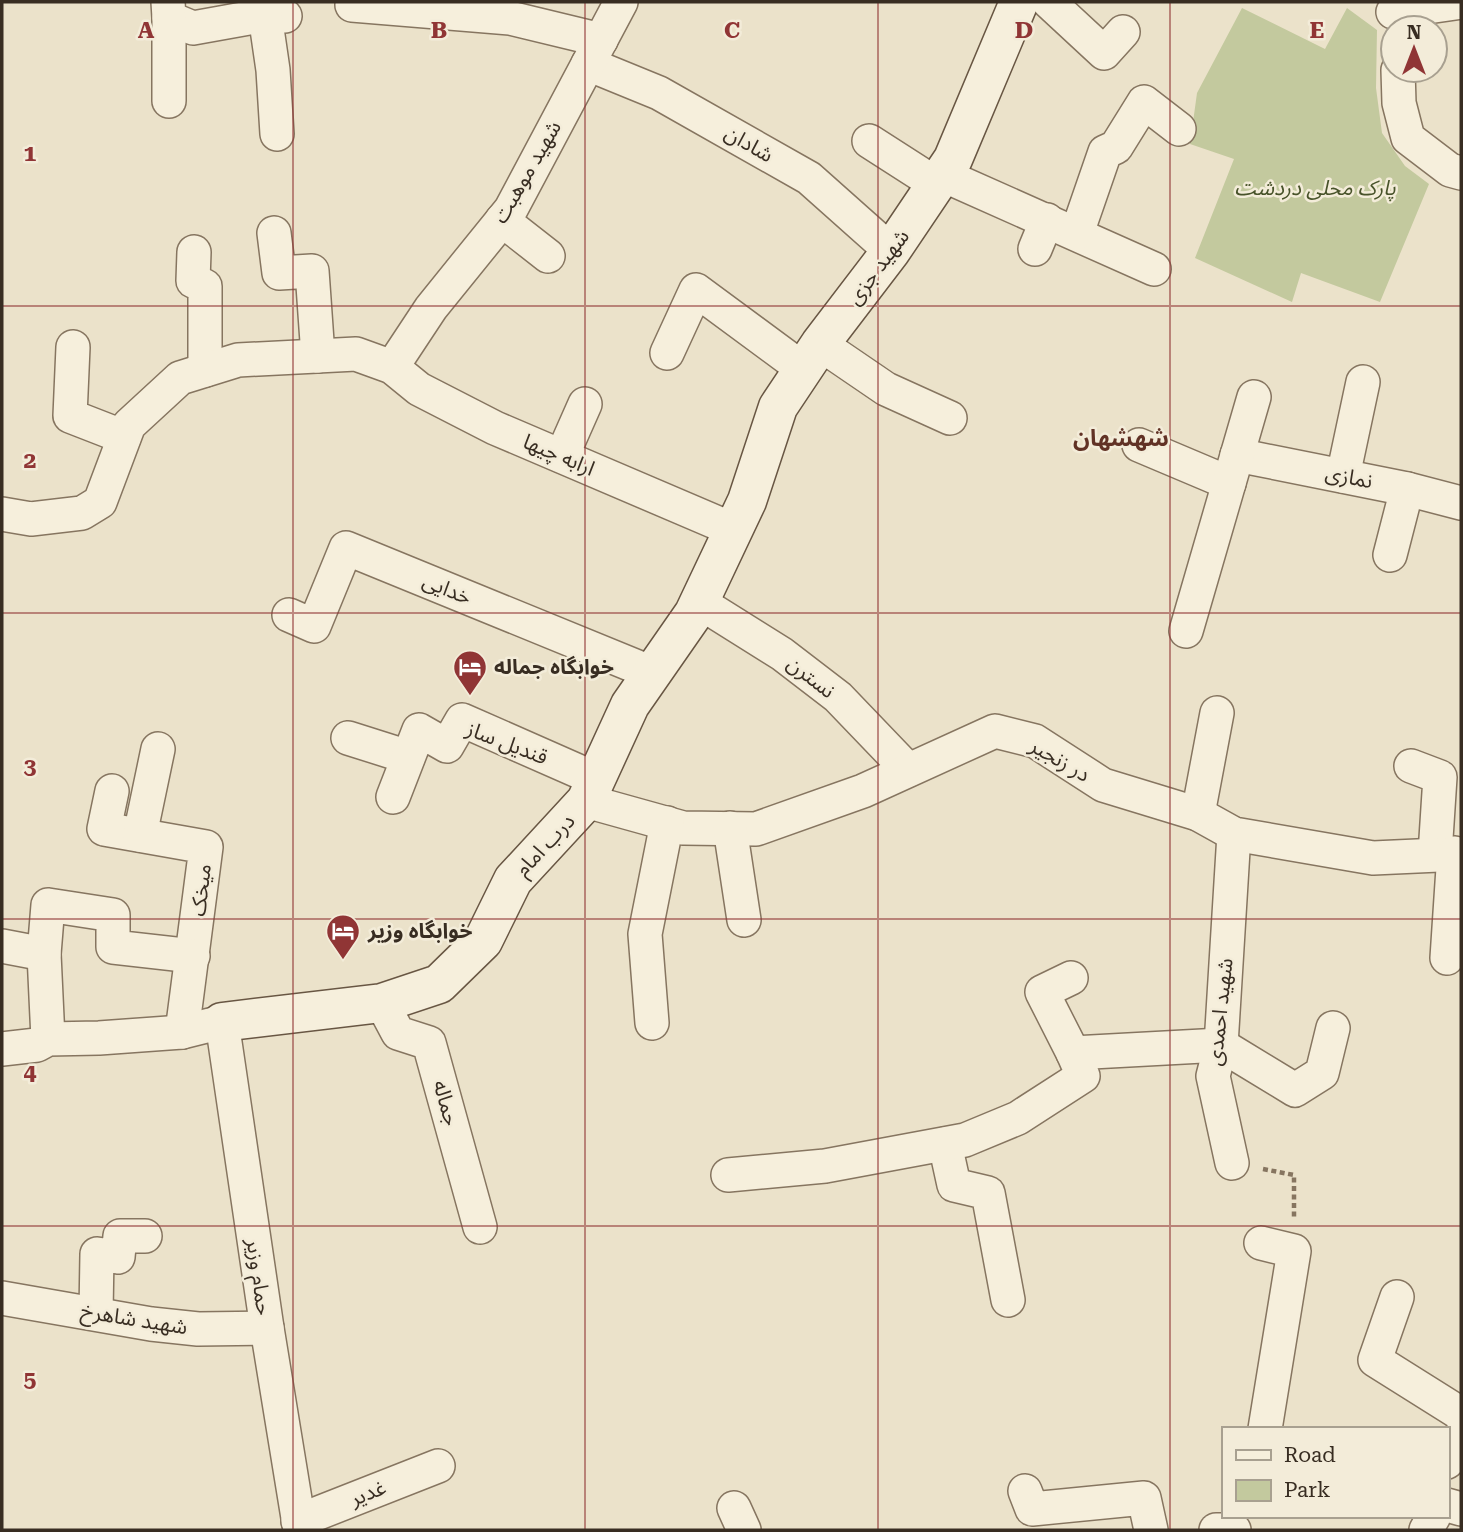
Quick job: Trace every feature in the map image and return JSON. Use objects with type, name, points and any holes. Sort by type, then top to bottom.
[{"type":"street","name":"شهید موهبت","points":[[392,367],[431,308],[511,209],[621,2]]},
{"type":"street","name":"شهید جزی","points":[[734,530],[747,501],[778,407],[811,356],[891,251],[953,159],[1019,2]]},
{"type":"street","points":[[1049,2],[1104,53],[1123,32]]},
{"type":"street","points":[[1392,14],[1461,2]]},
{"type":"street","name":"شادان","points":[[352,5],[510,10],[594,52],[659,93],[809,178],[891,251]]},
{"type":"street","points":[[168,10],[193,28],[275,16],[273,70],[277,135]]},
{"type":"street","points":[[168,10],[169,101]]},
{"type":"street","points":[[1398,84],[1399,103],[1408,138],[1450,170],[1461,173]]},
{"type":"street","points":[[1053,234],[1105,152],[1116,147],[1144,102],[1179,129]]},
{"type":"street","points":[[869,141],[1053,234],[1154,268]]},
{"type":"street","points":[[502,220],[548,256]]},
{"type":"street","points":[[274,233],[279,273],[312,271],[318,356]]},
{"type":"street","points":[[194,252],[193,281],[205,286],[205,370]]},
{"type":"street","points":[[667,353],[696,290],[811,356],[950,418]]},
{"type":"street","points":[[74,347],[70,416],[124,437]]},
{"type":"street","name":"ارابه چیها","points":[[2,514],[31,519],[82,513],[100,502],[129,425],[180,378],[238,360],[356,354],[392,367],[419,389],[495,428],[734,530]]},
{"type":"street","points":[[1343,476],[1363,382]]},
{"type":"street","points":[[1186,631],[1254,397]]},
{"type":"street","points":[[562,456],[585,404]]},
{"type":"street","name":"نمازی","points":[[1139,445],[1233,469],[1343,476],[1461,503]]},
{"type":"street","points":[[1390,555],[1406,489]]},
{"type":"street","name":"درب امام","points":[[2,1049],[37,1045],[48,1039],[182,1032],[222,1022],[382,1003],[439,984],[483,941],[513,880],[591,790],[630,705],[699,602],[734,530]]},
{"type":"street","name":"خدایی","points":[[289,615],[314,626],[345,548],[653,673]]},
{"type":"street","name":"نسترن","points":[[699,602],[782,654],[838,697],[908,770]]},
{"type":"street","points":[[1198,814],[1217,713]]},
{"type":"street","name":"قندیل ساز","points":[[393,797],[419,730],[447,746],[462,720],[591,790]]},
{"type":"street","name":"در زنجیر","points":[[591,790],[683,828],[756,829],[863,791],[995,731],[1035,741],[1103,785],[1198,814],[1234,834],[1373,858],[1450,854]]},
{"type":"street","points":[[348,738],[408,757]]},
{"type":"street","points":[[140,835],[158,749]]},
{"type":"street","points":[[1411,766],[1440,777],[1450,854],[1447,958]]},
{"type":"street","name":"میخک","points":[[112,791],[104,829],[206,847],[182,1032]]},
{"type":"street","points":[[652,1023],[645,934],[667,823]]},
{"type":"street","points":[[730,828],[744,920]]},
{"type":"street","name":"شهید احمدی","points":[[1231,1163],[1213,1076],[1221,1045],[1234,834]]},
{"type":"street","points":[[48,1039],[44,954],[48,905],[113,915],[113,947],[193,956]]},
{"type":"street","points":[[2,946],[44,954]]},
{"type":"street","points":[[728,1174],[825,1167],[945,1144],[965,1140],[1018,1118],[1083,1076],[1042,992],[1070,978]]},
{"type":"street","name":"جماله","points":[[382,1003],[398,1033],[429,1043],[480,1227]]},
{"type":"street","name":"حمام وزیر","points":[[222,1022],[299,1525]]},
{"type":"street","points":[[1073,1053],[1221,1045],[1296,1090],[1322,1073],[1333,1028]]},
{"type":"street","points":[[945,1144],[954,1185],[988,1193],[1008,1300]]},
{"type":"street","points":[[96,1313],[97,1254],[118,1256],[120,1236],[145,1236]]},
{"type":"street","points":[[1261,1243],[1294,1251],[1265,1427]]},
{"type":"street","points":[[1398,1297],[1375,1360],[1461,1414]]},
{"type":"street","name":"شهید شاهرخ","points":[[2,1298],[150,1324],[198,1329],[267,1328]]},
{"type":"street","points":[[1449,1458],[1461,1435]]},
{"type":"street","name":"غدیر","points":[[299,1525],[438,1466]]},
{"type":"street","points":[[1025,1491],[1032,1509],[1144,1498],[1151,1530]]},
{"type":"street","points":[[1216,1530],[1234,1530]]},
{"type":"path","points":[[1231,1163],[1294,1175],[1294,1251]]},
{"type":"green space","name":"پارک محلی دردشت","points":[[1242,8],[1325,49],[1347,8],[1377,30],[1376,88],[1382,133],[1405,166],[1429,184],[1380,302],[1301,273],[1292,302],[1195,258],[1234,159],[1190,144],[1197,93]]},
{"type":"place","name":"خوابگاه جماله","points":[[470,697]]},
{"type":"place","name":"خوابگاه وزیر","points":[[343,961]]},
{"type":"district","name":"شهشهان","points":[[1121,438]]}]
